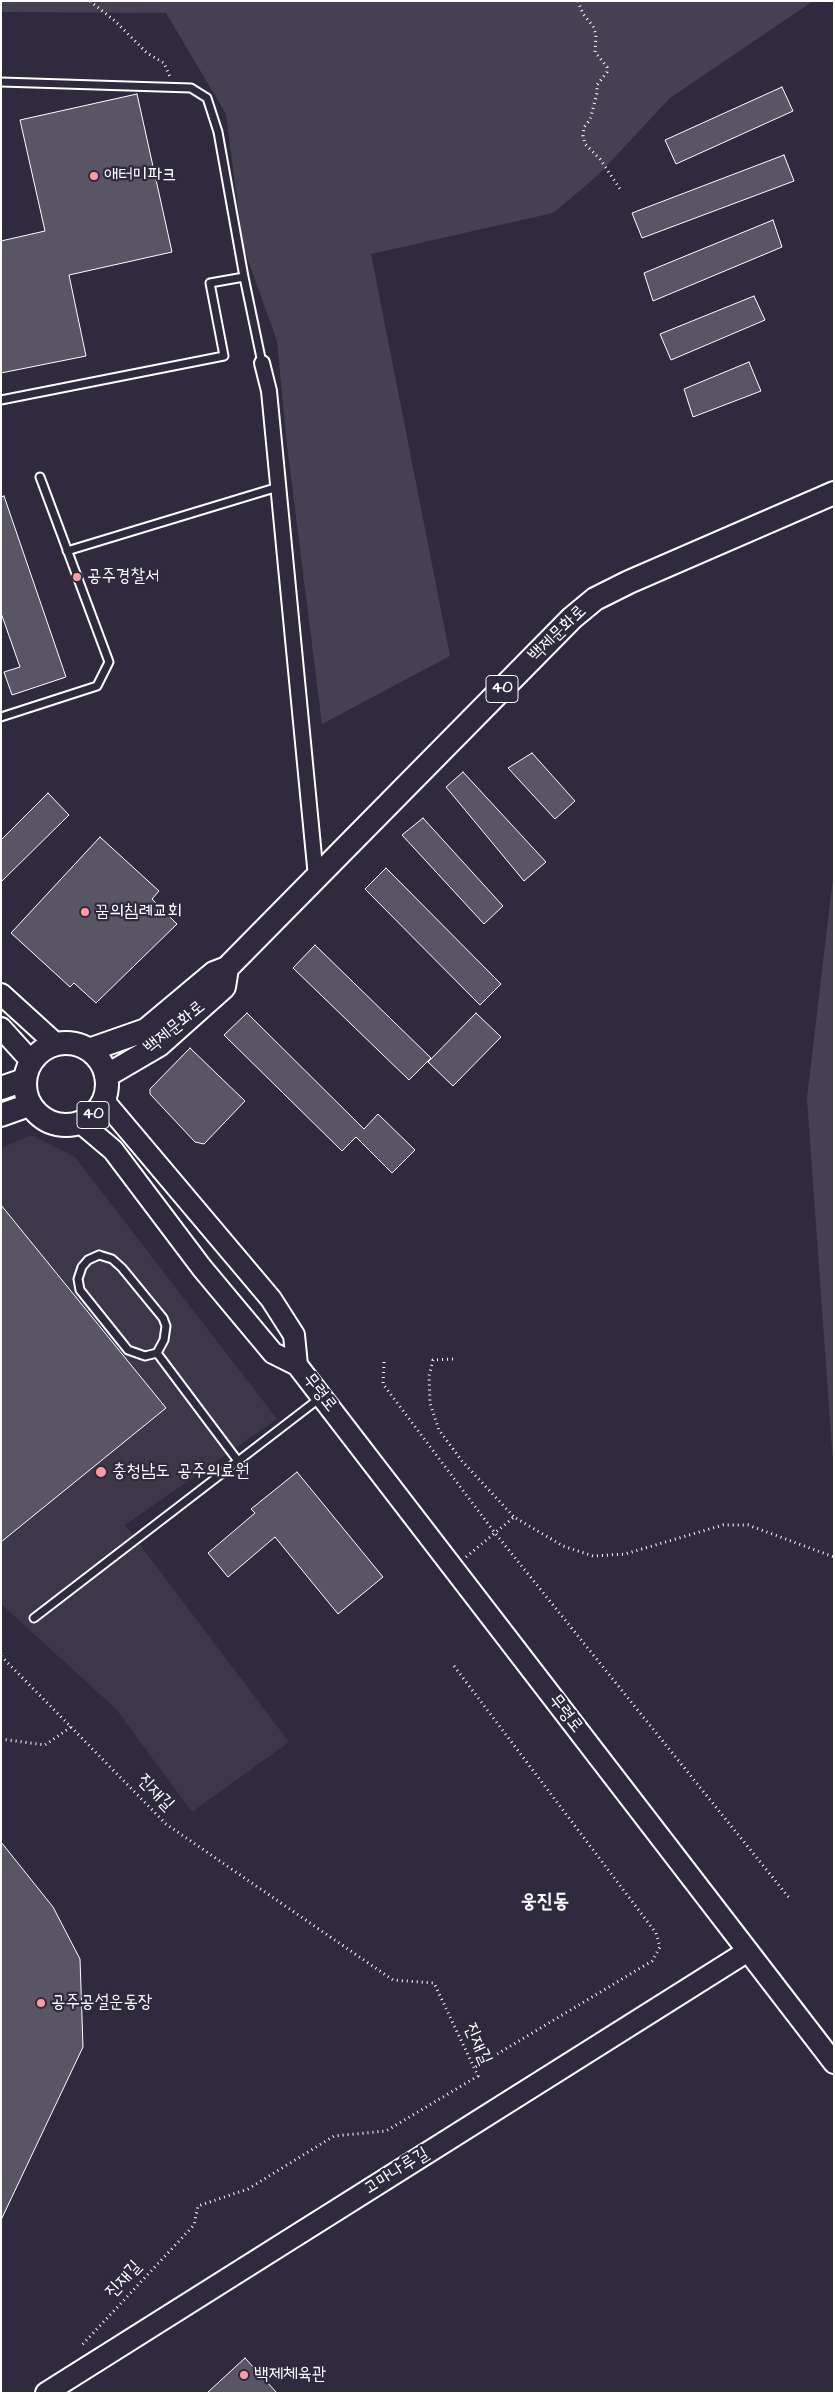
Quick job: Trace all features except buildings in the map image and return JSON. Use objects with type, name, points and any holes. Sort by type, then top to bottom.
[{"type":"main road","name":"백제문화로","points":[[89,1050],[146,1030],[214,973],[227,968],[572,618],[595,599],[629,582],[834,493]]},
{"type":"main road","name":"백제문화로","points":[[106,1076],[159,1045],[224,987],[227,968]]},
{"type":"main road","points":[[1,994],[56,1044]]},
{"type":"main road","points":[[1,1028],[27,1070],[25,1093],[29,1105],[1,1115]]},
{"type":"main road","points":[[1,1088],[27,1070],[46,1048],[56,1044],[68,1043],[89,1050]]},
{"type":"main road","name":"40","points":[[29,1105],[46,1121],[58,1125],[81,1123],[94,1114],[104,1101],[107,1089],[106,1076],[103,1066],[89,1050]]},
{"type":"main road","name":"무령로","points":[[104,1101],[271,1299],[294,1335],[297,1365]]},
{"type":"main road","name":"무령로","points":[[81,1123],[113,1150],[202,1268],[273,1353],[297,1365],[322,1396],[452,1569],[834,2063]]},
{"type":"main road","name":"고마나루길","points":[[46,2393],[748,1951]]},
{"type":"street","points":[[262,363],[269,391],[316,877]]},
{"type":"lane","points":[[1,82],[191,88],[207,98],[218,132],[244,277],[262,363]]},
{"type":"lane","points":[[1,400],[224,356],[210,283],[244,277]]},
{"type":"lane","points":[[1,717],[97,686],[108,662],[40,477]]},
{"type":"lane","points":[[67,551],[278,487]]},
{"type":"lane","points":[[99,1255],[112,1259],[163,1318],[166,1326],[164,1340],[157,1353],[145,1356],[128,1350],[80,1290],[78,1279],[82,1267],[88,1260],[99,1255]]},
{"type":"lane","points":[[157,1353],[238,1461]]},
{"type":"lane","points":[[34,1618],[322,1396]]},
{"type":"path","points":[[90,1],[115,21],[147,53],[164,63],[176,88]]},
{"type":"path","points":[[578,1],[583,14],[593,26],[596,35],[595,52],[607,67],[607,72],[597,85],[597,93],[590,120],[584,127],[583,136],[585,144],[600,159],[622,192]]},
{"type":"path","points":[[453,1359],[433,1360],[429,1376],[430,1404],[439,1430],[462,1461],[514,1517],[563,1546],[592,1556],[625,1554],[723,1525],[748,1525],[834,1557]]},
{"type":"path","points":[[384,1362],[383,1384],[496,1533],[790,1899]]},
{"type":"path","points":[[452,1569],[514,1517]]},
{"type":"path","name":"진재길","points":[[1,1656],[166,1824],[393,1980],[434,1983],[478,2076],[386,2131],[334,2136],[248,2189],[198,2206],[194,2225],[82,2345]]},
{"type":"path","points":[[454,1666],[656,1933],[660,1947],[652,1961],[474,2068]]},
{"type":"path","points":[[1,1739],[45,1745],[72,1727]]},
{"type":"path","points":[[832,2393],[834,2388]]},
{"type":"shaded area","points":[[1,1],[813,1],[670,98],[598,175],[553,213],[371,254],[450,656],[322,724],[287,445],[277,341],[243,246],[226,114],[166,13],[1,12]]},
{"type":"shaded area","points":[[834,869],[834,1477],[807,1098]]},
{"type":"shaded area","name":"충청남도 공주의료원","points":[[31,1135],[75,1157],[277,1419],[125,1525],[289,1742],[192,1812],[116,1709],[1,1604],[1,1148]]},
{"type":"place","name":"애터미파크","points":[[94,176]]},
{"type":"place","name":"공주경찰서","points":[[77,577]]},
{"type":"place","name":"꿈의침례교회","points":[[85,912]]},
{"type":"place","name":"충청남도 공주의료원","points":[[101,1472]]},
{"type":"place","name":"공주공설운동장","points":[[41,2003]]},
{"type":"place","name":"백제체육관","points":[[244,2375]]},
{"type":"district","name":"웅진동","points":[[545,1903]]}]
